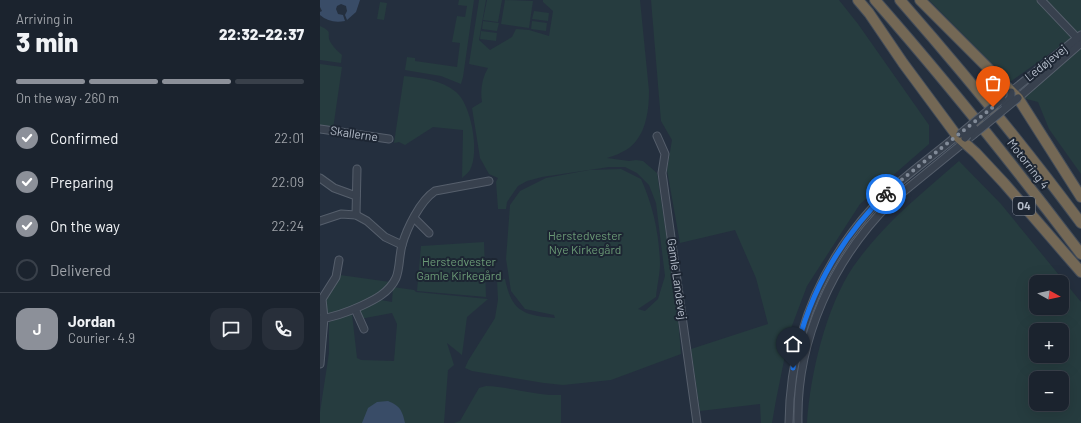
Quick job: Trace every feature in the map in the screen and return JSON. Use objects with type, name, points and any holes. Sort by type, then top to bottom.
[{"type":"highway","name":"O4","points":[[858,0],[869,13],[902,63],[961,138],[1004,183],[1081,272]]},
{"type":"highway","name":"Motorring 4","points":[[875,0],[957,95],[1034,191],[1081,254]]},
{"type":"highway","name":"Motorring 4","points":[[900,0],[932,36],[989,106],[1081,223]]},
{"type":"highway","points":[[920,0],[1015,95],[1081,197]]},
{"type":"street","points":[[1041,0],[1080,40]]},
{"type":"street","name":"Ledøjevej","points":[[1015,95],[1080,40]]},
{"type":"street","points":[[798,423],[800,388],[810,336],[820,307],[833,279],[849,252],[880,213],[892,201],[1002,100],[1015,95]]},
{"type":"street","points":[[789,423],[791,382],[805,321],[817,290],[831,264],[854,230],[874,206],[900,181],[961,138],[973,136],[1015,95]]},
{"type":"street","name":"Skallerne","points":[[320,129],[389,139]]},
{"type":"street","name":"Gamle Landevej","points":[[657,136],[665,154],[662,173],[697,423]]},
{"type":"street","points":[[356,215],[357,169]]},
{"type":"street","points":[[320,178],[334,188],[356,196]]},
{"type":"street","points":[[322,318],[342,314],[355,309],[384,294],[396,278],[402,245],[414,218],[424,201],[435,191],[474,180],[489,181]]},
{"type":"street","points":[[320,221],[341,214],[356,215],[367,221],[385,237],[402,245]]},
{"type":"street","points":[[414,218],[429,233]]},
{"type":"street","points":[[320,364],[322,299],[336,277],[339,260]]},
{"type":"street","points":[[355,309],[364,329]]},
{"type":"green space","points":[[459,0],[474,0],[461,84],[441,76],[405,70],[407,57],[415,58],[415,61],[457,67],[460,43],[452,42],[457,16],[465,17],[467,6],[458,5]]},
{"type":"green space","name":"Herstedvester Nye Kirkegård","points":[[479,0],[486,0],[479,40],[490,50],[512,37],[516,29],[529,30],[549,36],[553,11],[543,2],[543,0],[640,0],[649,91],[647,117],[641,134],[636,141],[622,152],[607,158],[643,161],[657,173],[677,307],[681,354],[611,380],[563,385],[472,371],[465,368],[495,318],[498,300],[497,280],[505,279],[511,299],[521,310],[535,315],[555,318],[554,315],[525,309],[511,291],[506,259],[510,205],[520,191],[546,178],[589,170],[621,169],[641,179],[655,220],[660,271],[656,297],[638,309],[645,311],[658,299],[665,276],[656,203],[649,185],[637,173],[625,167],[609,167],[542,177],[527,181],[518,186],[507,202],[506,209],[498,209],[496,182],[498,178],[489,174],[480,158],[472,108],[482,102],[482,84],[488,68],[469,64]]},
{"type":"green space","points":[[487,0],[502,0],[498,22],[483,20]]},
{"type":"green space","points":[[505,0],[533,1],[529,28],[501,24]]},
{"type":"green space","points":[[651,0],[839,0],[858,24],[929,125],[929,144],[860,204],[807,286],[790,331],[772,423],[761,423],[760,404],[700,411],[691,349],[768,324],[756,278],[735,230],[680,243],[667,170],[672,140],[661,121]]},
{"type":"green space","points":[[929,0],[1081,0],[1081,31],[1010,82]]},
{"type":"green space","points":[[380,2],[387,3],[384,20],[377,19]]},
{"type":"green space","points":[[534,11],[549,13],[548,21],[532,19]]},
{"type":"green space","points":[[483,21],[499,23],[497,31],[482,29]]},
{"type":"green space","points":[[532,21],[547,23],[546,31],[531,29]]},
{"type":"green space","points":[[320,26],[327,30],[329,40],[342,55],[341,63],[320,60]]},
{"type":"green space","points":[[481,31],[497,33],[496,41],[480,39]]},
{"type":"green space","points":[[1081,48],[1081,174],[1049,129],[1038,102],[1023,98]]},
{"type":"green space","points":[[320,64],[342,67],[333,129],[320,127]]},
{"type":"green space","points":[[404,76],[438,82],[456,92],[461,98],[470,117],[474,141],[473,162],[470,170],[462,178],[463,130],[433,127],[405,145],[399,142],[394,143]]},
{"type":"green space","points":[[959,161],[1001,204],[1059,275],[1029,275],[1029,315],[1069,315],[1069,287],[1081,302],[1081,423],[807,423],[812,384],[821,342],[827,321],[843,283],[853,267],[876,237],[916,198]]},
{"type":"green space","name":"Herstedvester Gamle Kirkegård","points":[[484,242],[486,297],[417,291],[421,246]]},
{"type":"green space","points":[[340,275],[390,282],[370,298],[352,306],[327,314],[325,299]]},
{"type":"green space","points":[[393,287],[414,290],[416,292],[488,299],[467,317],[462,355],[447,343],[454,365],[448,370],[444,423],[320,423],[320,412],[329,353],[329,322],[352,314],[357,358],[361,360],[394,361],[397,324],[392,313],[360,319],[358,309],[381,300],[392,302]]},
{"type":"green space","points":[[486,386],[542,394],[561,395],[561,423],[454,423],[460,421],[479,388]]},
{"type":"water","points":[[320,0],[360,0],[356,12],[347,20],[345,15],[347,11],[346,6],[341,4],[337,6],[336,9],[338,14],[343,15],[345,21],[335,22],[325,19],[320,15],[320,12],[322,11],[320,7]]},
{"type":"water","points":[[388,401],[400,409],[405,423],[362,423],[368,408],[377,402]]},
{"type":"way so far","points":[[886,194],[900,181],[993,107]]},
{"type":"route","points":[[793,368],[805,321],[817,290],[831,264],[854,230],[886,194]]}]
